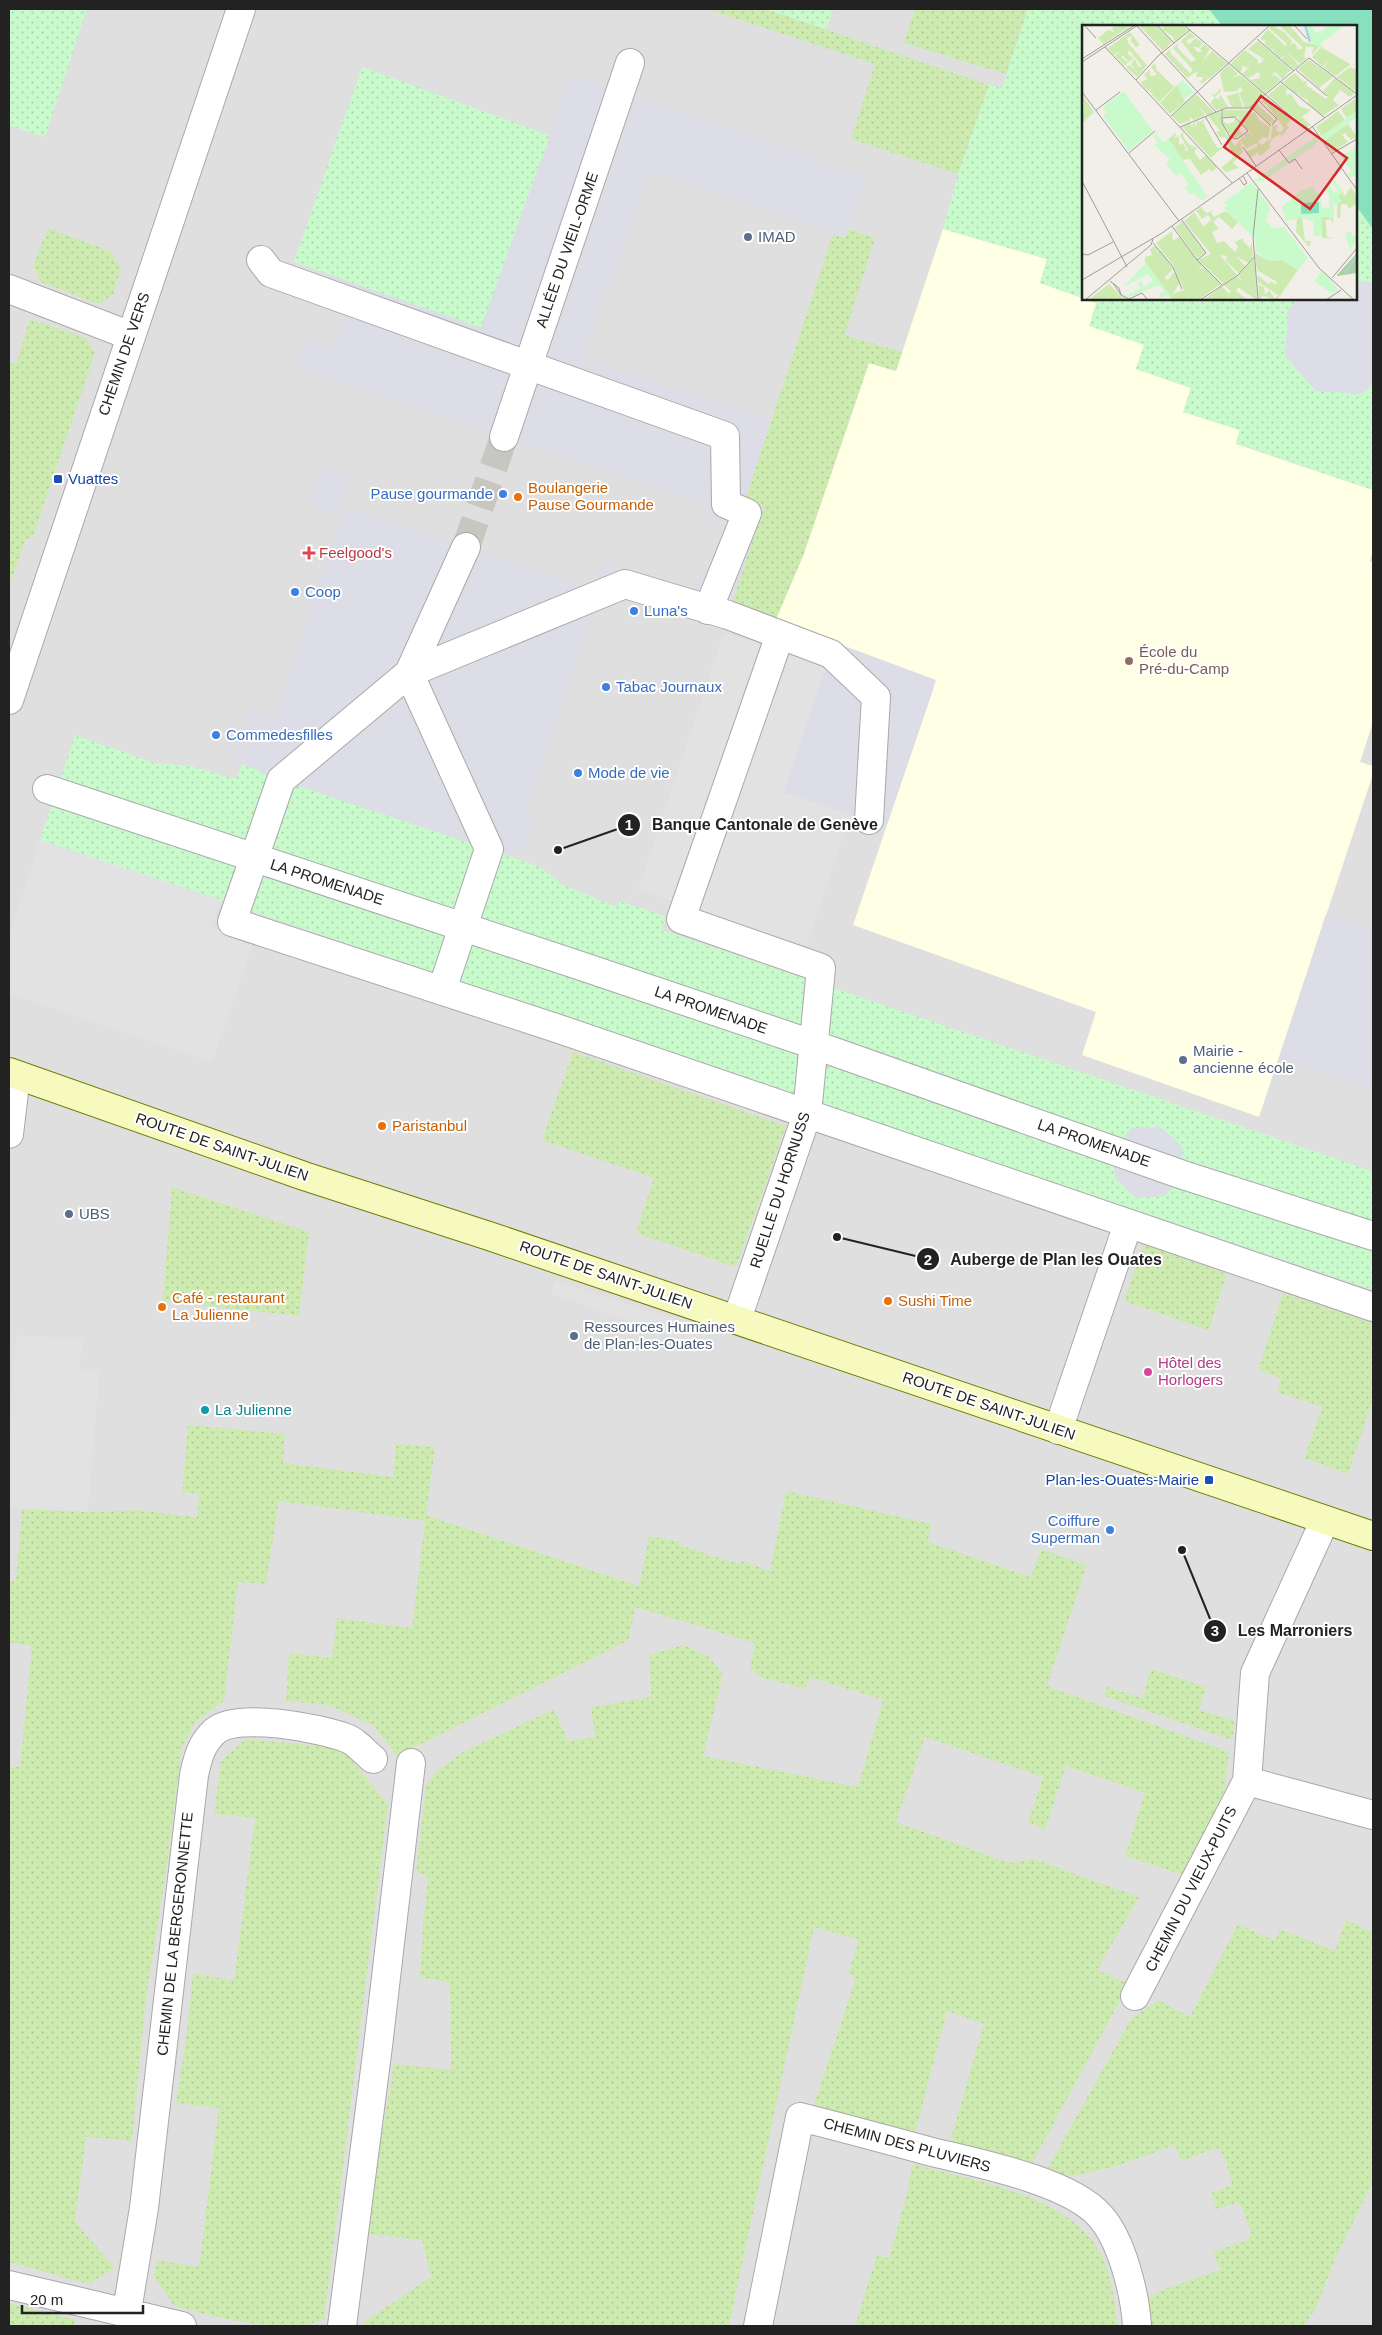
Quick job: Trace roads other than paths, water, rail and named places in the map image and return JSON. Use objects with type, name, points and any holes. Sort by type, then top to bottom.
[{"type":"main road","name":"ROUTE DE SAINT-JULIEN","points":[[13,1074],[304,1176],[737,1319],[1373,1536]]},
{"type":"street","name":"CHEMIN DE VERS","points":[[9,700],[241,9]]},
{"type":"street","name":"ALLÉE DU VIEIL-ORME","points":[[504,437],[630,64]]},
{"type":"street","points":[[261,260],[271,273],[726,436],[726,504],[747,513],[708,610]]},
{"type":"street","points":[[9,289],[131,336]]},
{"type":"street","points":[[442,990],[489,849],[409,673],[466,547]]},
{"type":"street","points":[[869,820],[876,697],[831,654],[708,610],[625,584],[409,673],[280,780],[232,922],[534,1021],[1373,1307]]},
{"type":"street","name":"RUELLE DU HORNUSS","points":[[737,1319],[807,1114],[812,1044],[821,968],[681,919],[775,649]]},
{"type":"street","name":"LA PROMENADE","points":[[47,789],[812,1044],[1183,1175],[1373,1236]]},
{"type":"street","points":[[9,1134],[13,1074]]},
{"type":"street","points":[[1058,1430],[1128,1224]]},
{"type":"street","name":"CHEMIN DU VIEUX-PUITS","points":[[1135,1996],[1246,1781],[1255,1673],[1325,1520]]},
{"type":"street","name":"CHEMIN DE LA BERGERONNETTE","points":[[127,2312],[144,2208],[194,1775],[201,1746],[217,1730],[237,1722],[282,1724],[348,1738],[373,1759]]},
{"type":"street","points":[[342,2326],[377,2056],[411,1763]]},
{"type":"street","points":[[1246,1781],[1373,1815]]},
{"type":"street","name":"CHEMIN DES PLUVIERS","points":[[758,2326],[800,2117],[1031,2178],[1078,2199],[1100,2216],[1114,2239],[1129,2279],[1137,2326]]},
{"type":"street","points":[[9,2285],[182,2326]]},
{"type":"tunnel","points":[[466,547],[504,437]]},
{"type":"place","name":"IMAD","points":[[748,237]]},
{"type":"place","name":"Vuattes","points":[[58,479]]},
{"type":"place","name":"Pause gourmande","points":[[503,494]]},
{"type":"place","name":"Boulangerie Pause Gourmande","points":[[518,497]]},
{"type":"place","name":"Feelgood's","points":[[309,553]]},
{"type":"place","name":"Coop","points":[[295,592]]},
{"type":"place","name":"Luna's","points":[[634,611]]},
{"type":"place","name":"École du Pré-du-Camp","points":[[1129,661]]},
{"type":"place","name":"Tabac Journaux","points":[[606,687]]},
{"type":"place","name":"Commedesfilles","points":[[216,735]]},
{"type":"place","name":"Mode de vie","points":[[578,773]]},
{"type":"place","name":"Banque Cantonale de Genève","points":[[558,850]]},
{"type":"place","name":"Mairie - ancienne école","points":[[1183,1060]]},
{"type":"place","name":"Paristanbul","points":[[382,1126]]},
{"type":"place","name":"UBS","points":[[69,1214]]},
{"type":"place","name":"Auberge de Plan les Ouates","points":[[837,1237]]},
{"type":"place","name":"Sushi Time","points":[[888,1301]]},
{"type":"place","name":"Café - restaurant La Julienne","points":[[162,1307]]},
{"type":"place","name":"Ressources Humaines de Plan-les-Ouates","points":[[574,1336]]},
{"type":"place","name":"Hôtel des Horlogers","points":[[1148,1372]]},
{"type":"place","name":"La Julienne","points":[[205,1410]]},
{"type":"place","name":"Plan-les-Ouates-Mairie","points":[[1209,1480]]},
{"type":"place","name":"Coiffure Superman","points":[[1110,1530]]},
{"type":"place","name":"Les Marroniers","points":[[1182,1550]]}]
